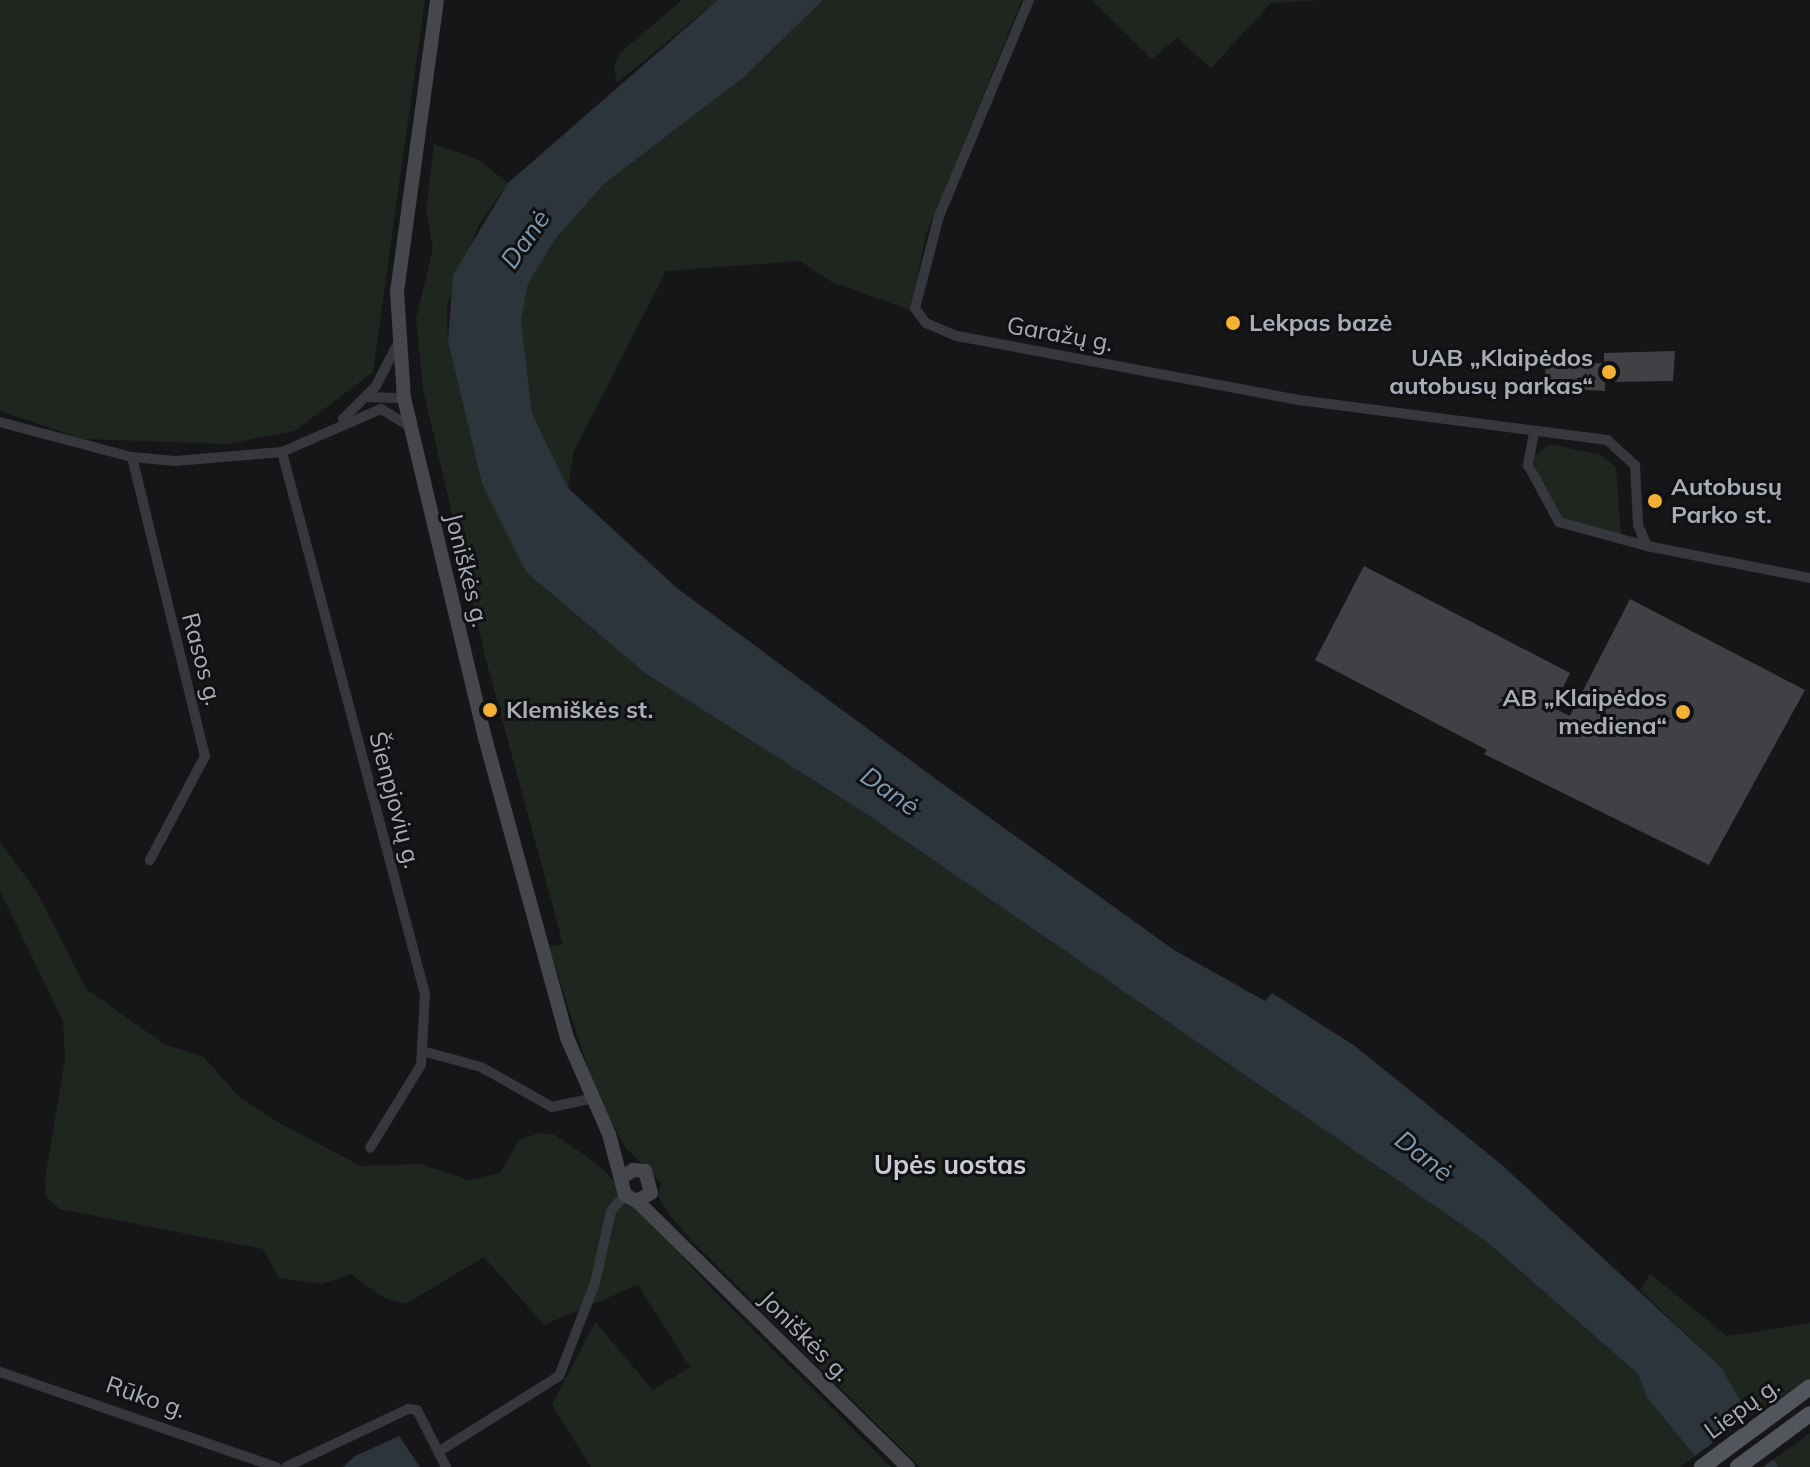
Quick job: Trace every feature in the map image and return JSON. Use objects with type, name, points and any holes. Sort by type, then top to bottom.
[{"type":"main road","name":"Joniškės g.","points":[[437,0],[403,224],[397,345],[408,425],[489,753],[567,1038],[591,1099],[609,1134],[631,1198],[674,1233],[908,1467]]},
{"type":"main road","name":"Joniškės g.","points":[[609,1134],[639,1169],[650,1176],[651,1193],[674,1233]]},
{"type":"main road","points":[[623,1177],[639,1169]]},
{"type":"main road","points":[[631,1198],[651,1193]]},
{"type":"main road","name":"Liepų g.","points":[[1702,1467],[1810,1387]]},
{"type":"main road","name":"Liepų g.","points":[[1738,1467],[1805,1418]]},
{"type":"street","name":"Garažų g.","points":[[1029,0],[939,216],[915,308],[926,323],[957,336],[1299,400],[1534,433],[1607,440],[1625,451],[1635,465],[1638,525],[1647,546]]},
{"type":"street","points":[[336,425],[367,397],[397,345]]},
{"type":"street","points":[[367,397],[404,398]]},
{"type":"street","points":[[0,422],[132,457],[221,460],[282,452],[336,425],[404,398]]},
{"type":"street","points":[[381,409],[408,425]]},
{"type":"street","points":[[1534,433],[1528,465],[1559,522],[1647,546],[1810,578]]},
{"type":"street","name":"Šienpjovių g.","points":[[282,452],[425,994],[426,1052]]},
{"type":"street","name":"Rasos g.","points":[[132,457],[205,756],[150,860]]},
{"type":"street","points":[[370,1148],[426,1052],[481,1067],[552,1107],[591,1099]]},
{"type":"street","points":[[438,1452],[559,1376],[595,1283],[611,1211],[631,1198]]},
{"type":"street","name":"Rūko g.","points":[[0,1372],[276,1467]]},
{"type":"street","points":[[286,1467],[408,1409],[417,1410],[446,1467]]},
{"type":"shaded area","points":[[0,0],[425,0],[373,372],[295,431],[227,444],[83,439],[0,411]]},
{"type":"shaded area","points":[[682,0],[718,0],[617,83],[614,66],[620,53]]},
{"type":"shaded area","points":[[823,0],[1022,0],[926,235],[910,310],[832,282],[800,261],[666,271],[574,451],[568,488],[532,413],[521,320],[528,284],[556,238],[605,183],[743,78]]},
{"type":"shaded area","points":[[1091,0],[1323,0],[1271,3],[1211,68],[1177,38],[1152,59]]},
{"type":"shaded area","points":[[434,144],[477,159],[508,183],[479,224],[447,305],[448,341],[482,484],[526,572],[645,673],[868,815],[1487,1242],[1639,1375],[1648,1397],[1698,1454],[1680,1467],[920,1467],[694,1243],[667,1212],[658,1195],[661,1183],[625,1147],[596,1093],[549,947],[563,944],[486,660],[423,389],[416,319],[433,248],[426,210]]},
{"type":"shaded area","points":[[1550,444],[1601,455],[1616,467],[1621,537],[1565,522],[1536,473],[1534,456]]},
{"type":"shaded area","points":[[0,842],[37,892],[86,989],[164,1044],[204,1057],[240,1098],[283,1125],[361,1166],[420,1164],[469,1180],[500,1173],[519,1140],[540,1133],[555,1135],[600,1166],[711,1288],[891,1467],[591,1467],[552,1405],[595,1322],[653,1390],[690,1367],[638,1285],[544,1325],[484,1257],[406,1304],[384,1298],[351,1274],[321,1284],[279,1278],[263,1249],[60,1209],[46,1197],[45,1179],[65,1058],[63,1021],[0,891]]},
{"type":"shaded area","points":[[1650,1274],[1727,1336],[1810,1323],[1810,1378],[1748,1418],[1721,1367],[1640,1290]]},
{"type":"shaded area","points":[[1810,1433],[1810,1467],[1778,1467],[1773,1460]]},
{"type":"water","name":"Danė","points":[[718,0],[823,0],[743,78],[605,183],[556,238],[528,284],[521,320],[532,413],[568,488],[678,589],[1174,950],[1265,1001],[1272,993],[1355,1046],[1502,1165],[1721,1367],[1778,1467],[1704,1467],[1647,1397],[1638,1374],[1487,1242],[868,815],[645,673],[526,572],[482,484],[448,341],[453,275],[508,183]]},
{"type":"water","points":[[399,1436],[420,1467],[343,1467],[355,1456]]},
{"type":"pier","points":[[1751,1415],[1776,1457],[1763,1467],[1700,1467],[1695,1456]]},
{"type":"building","name":"UAB „Klaipėdos autobusų parkas“","points":[[1675,351],[1673,381],[1605,382],[1605,391],[1546,388],[1545,364],[1604,363],[1604,353]]},
{"type":"building","name":"AB „Klaipėdos mediena“","points":[[1364,566],[1570,673],[1553,708],[1570,716],[1630,599],[1805,690],[1709,865],[1484,754],[1487,750],[1315,660]]},
{"type":"place","name":"Lekpas bazė","points":[[1233,323]]},
{"type":"place","name":"UAB „Klaipėdos autobusų parkas“","points":[[1609,372]]},
{"type":"place","name":"Autobusų Parko st.","points":[[1655,501]]},
{"type":"place","name":"Klemiškės st.","points":[[490,710]]},
{"type":"place","name":"AB „Klaipėdos mediena“","points":[[1683,712]]},
{"type":"district","name":"Upės uostas","points":[[950,1165]]}]
